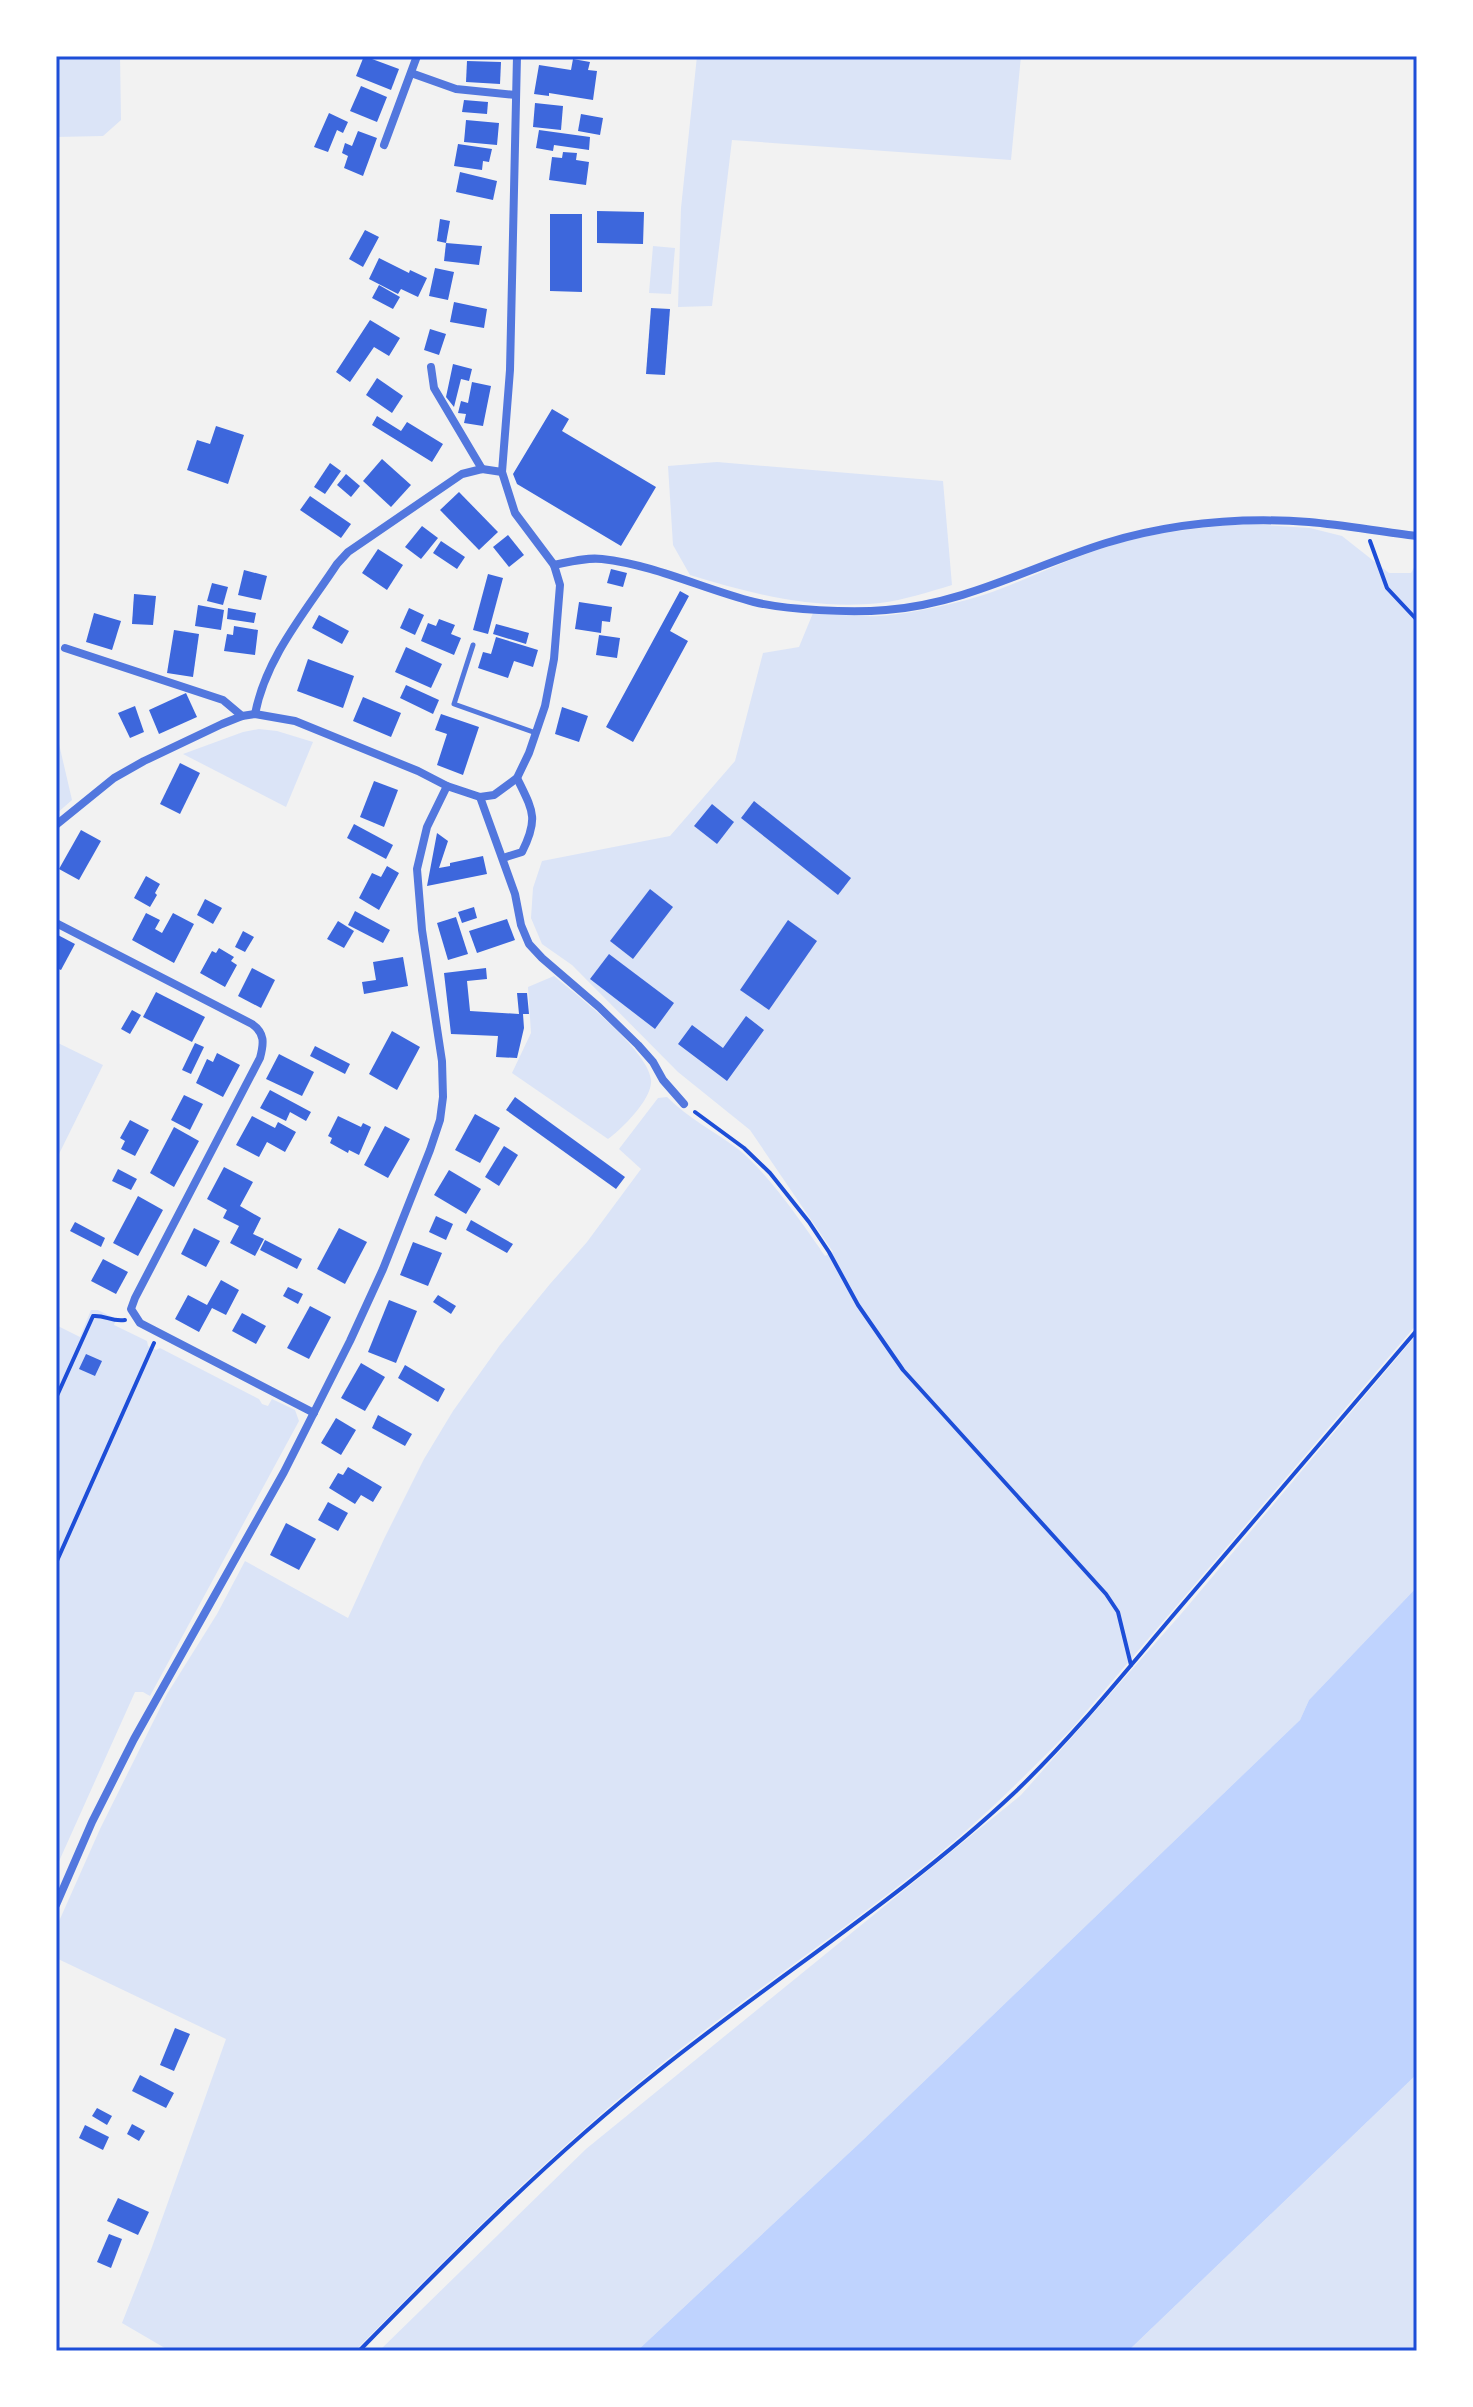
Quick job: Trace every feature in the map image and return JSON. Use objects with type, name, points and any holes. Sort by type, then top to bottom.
[{"type":"street","points":[[384,145],[417,56]]},
{"type":"street","points":[[56,825],[114,778],[144,761],[242,716],[255,714],[295,721],[480,797],[494,795],[517,778],[545,706],[554,659],[560,585],[554,565],[515,513],[502,472],[510,370],[517,56]]},
{"type":"street","points":[[411,73],[456,89],[516,95]]},
{"type":"street","points":[[431,367],[434,388],[482,469]]},
{"type":"street","points":[[255,714],[259,694],[279,650],[348,552],[462,474],[482,469],[502,472]]},
{"type":"street","points":[[554,565],[601,559],[651,569],[754,602],[786,607],[886,610],[943,601],[997,585],[1105,543],[1204,522],[1312,522],[1417,536]]},
{"type":"street","points":[[65,648],[223,700],[242,716]]},
{"type":"street","points":[[503,858],[522,852],[531,833],[533,815],[517,778]]},
{"type":"street","points":[[56,1905],[92,1822],[134,1739],[314,1413],[383,1269],[425,1164],[440,1120],[443,1097],[442,1061],[422,930],[417,869],[427,827],[447,786]]},
{"type":"street","points":[[480,797],[503,858],[529,944],[638,1045],[684,1104]]},
{"type":"street","points":[[56,923],[252,1024],[263,1036],[260,1058],[131,1309],[140,1323],[159,1334],[314,1413]]},
{"type":"lane","points":[[473,645],[454,704],[536,733]]},
{"type":"path","points":[[1367,531],[1387,588],[1417,620]]},
{"type":"path","points":[[684,1104],[744,1148],[770,1173],[809,1222],[858,1305],[903,1370],[1106,1594],[1118,1612],[1131,1665]]},
{"type":"path","points":[[56,1398],[93,1316],[102,1315],[115,1322],[135,1318]]},
{"type":"path","points":[[359,2351],[578,2137],[659,2070],[961,1841],[1016,1791],[1131,1665],[1417,1330]]},
{"type":"path","points":[[56,1563],[159,1334]]},
{"type":"shaded area","points":[[56,56],[120,56],[121,120],[103,136],[56,137]]},
{"type":"shaded area","points":[[697,56],[1021,56],[1011,160],[732,140],[712,306],[678,307],[681,208]]},
{"type":"shaded area","points":[[653,246],[675,248],[671,294],[649,293]]},
{"type":"shaded area","points":[[717,462],[943,481],[952,585],[889,602],[856,605],[784,599],[690,575],[673,545],[668,466]]},
{"type":"shaded area","points":[[1248,524],[1310,528],[1342,536],[1389,573],[1411,573],[1417,562],[1417,1324],[1073,1727],[1017,1783],[922,1867],[693,2039],[615,2102],[500,2206],[355,2351],[170,2351],[122,2323],[226,2039],[56,1958],[56,1928],[100,1829],[167,1694],[217,1614],[245,1561],[348,1618],[424,1459],[453,1411],[500,1345],[587,1242],[641,1169],[619,1149],[658,1098],[667,1097],[738,1149],[772,1185],[825,1256],[833,1252],[750,1130],[678,1072],[572,965],[542,944],[531,918],[533,888],[542,861],[670,836],[735,761],[763,653],[799,647],[813,613],[880,616],[924,610],[988,594],[1076,558],[1138,538]]},
{"type":"shaded area","points":[[259,729],[313,742],[286,807],[183,754]]},
{"type":"shaded area","points":[[56,731],[72,800],[56,814],[58,793]]},
{"type":"shaded area","points":[[554,976],[625,1039],[647,1068],[651,1080],[642,1104],[608,1139],[512,1073],[531,1033],[528,987]]},
{"type":"shaded area","points":[[56,1042],[103,1065],[56,1160]]},
{"type":"shaded area","points":[[91,1310],[116,1319],[114,1325],[147,1341],[148,1346],[156,1350],[160,1348],[259,1399],[262,1404],[268,1406],[272,1399],[295,1410],[299,1421],[150,1696],[135,1692],[56,1868],[56,1325],[80,1337]]},
{"type":"shaded area","points":[[1417,1334],[1417,1587],[1309,1700],[1300,1720],[864,2139],[637,2351],[379,2351],[586,2149],[1021,1795],[1181,1614]]},
{"type":"shaded area","points":[[1417,2074],[1417,2351],[1128,2351]]},
{"type":"water","points":[[1417,1587],[1417,2074],[1128,2351],[637,2351],[864,2139],[1300,1720],[1309,1700]]},
{"type":"building","points":[[364,56],[399,69],[391,90],[356,76]]},
{"type":"building","points":[[573,59],[590,62],[588,70],[597,71],[593,100],[549,93],[549,96],[534,94],[539,65],[571,70]]},
{"type":"building","points":[[467,61],[501,62],[500,84],[466,82]]},
{"type":"building","points":[[361,86],[387,97],[377,122],[350,111]]},
{"type":"building","points":[[464,100],[488,102],[487,114],[462,112]]},
{"type":"building","points":[[535,103],[563,106],[561,130],[533,127]]},
{"type":"building","points":[[329,113],[348,122],[343,133],[337,130],[328,152],[314,147]]},
{"type":"building","points":[[581,114],[603,118],[600,135],[578,131]]},
{"type":"building","points":[[466,120],[499,123],[497,145],[464,142]]},
{"type":"building","points":[[539,130],[590,137],[589,150],[554,145],[553,151],[536,148]]},
{"type":"building","points":[[358,131],[377,138],[363,176],[344,168],[348,156],[342,153],[345,143],[352,146]]},
{"type":"building","points":[[458,144],[492,149],[489,162],[483,161],[482,170],[454,166]]},
{"type":"building","points":[[563,152],[577,153],[576,160],[589,162],[586,185],[549,180],[552,157],[562,158]]},
{"type":"building","points":[[460,172],[497,181],[493,200],[456,192]]},
{"type":"building","points":[[597,211],[644,212],[643,244],[597,243]]},
{"type":"building","points":[[550,214],[582,214],[582,292],[550,291]]},
{"type":"building","points":[[440,219],[450,221],[446,243],[437,241]]},
{"type":"building","points":[[365,230],[379,237],[363,267],[349,259]]},
{"type":"building","points":[[446,243],[482,246],[479,265],[444,261]]},
{"type":"building","points":[[379,258],[427,278],[418,297],[401,289],[398,294],[369,279]]},
{"type":"building","points":[[435,268],[454,272],[448,300],[429,296]]},
{"type":"building","points":[[379,285],[400,297],[393,309],[372,298]]},
{"type":"building","points":[[454,302],[487,309],[484,328],[450,322]]},
{"type":"building","points":[[651,308],[670,309],[665,375],[646,374]]},
{"type":"building","points":[[370,320],[400,338],[389,356],[374,347],[350,382],[336,372]]},
{"type":"building","points":[[430,329],[446,334],[439,355],[424,350]]},
{"type":"building","points":[[453,364],[472,369],[469,381],[461,379],[454,407],[446,397]]},
{"type":"building","points":[[377,378],[403,396],[392,413],[366,395]]},
{"type":"building","points":[[472,382],[491,386],[483,426],[464,423],[466,414],[458,413],[461,401],[468,403]]},
{"type":"building","points":[[552,409],[569,419],[562,431],[656,487],[621,546],[517,484],[513,474]]},
{"type":"building","points":[[377,416],[401,431],[407,422],[443,444],[432,462],[372,425]]},
{"type":"building","points":[[216,426],[244,435],[228,484],[187,470],[197,440],[210,444]]},
{"type":"building","points":[[382,459],[411,485],[391,507],[363,481]]},
{"type":"building","points":[[330,463],[341,471],[325,494],[314,487]]},
{"type":"building","points":[[346,474],[360,486],[351,497],[337,485]]},
{"type":"building","points":[[459,492],[498,532],[479,550],[440,510]]},
{"type":"building","points":[[310,496],[351,524],[341,538],[300,510]]},
{"type":"building","points":[[422,526],[438,538],[421,559],[405,547]]},
{"type":"building","points":[[508,535],[524,555],[509,567],[493,547]]},
{"type":"building","points":[[441,541],[465,557],[457,569],[433,553]]},
{"type":"building","points":[[378,549],[403,565],[387,590],[362,573]]},
{"type":"building","points":[[611,569],[627,573],[623,587],[607,583]]},
{"type":"building","points":[[244,570],[267,576],[261,600],[238,595]]},
{"type":"building","points":[[488,574],[503,578],[488,634],[473,630]]},
{"type":"building","points":[[212,583],[228,587],[223,605],[207,601]]},
{"type":"building","points":[[680,591],[689,596],[670,631],[688,641],[633,742],[606,727]]},
{"type":"building","points":[[134,594],[156,596],[153,625],[132,624]]},
{"type":"building","points":[[579,602],[612,607],[610,622],[602,621],[601,633],[575,629]]},
{"type":"building","points":[[198,605],[224,610],[221,630],[195,626]]},
{"type":"building","points":[[228,608],[256,613],[254,623],[227,619]]},
{"type":"building","points":[[409,608],[424,615],[415,635],[400,628]]},
{"type":"building","points":[[94,613],[121,621],[112,650],[86,642]]},
{"type":"building","points":[[319,615],[349,631],[342,644],[312,628]]},
{"type":"building","points":[[439,619],[455,625],[451,634],[461,638],[454,655],[421,641],[428,623],[436,626]]},
{"type":"building","points":[[496,624],[529,633],[526,644],[493,634]]},
{"type":"building","points":[[234,626],[258,630],[255,655],[224,651],[227,634],[233,635]]},
{"type":"building","points":[[174,630],[199,634],[193,677],[167,673]]},
{"type":"building","points":[[599,635],[620,638],[617,658],[596,655]]},
{"type":"building","points":[[496,637],[538,650],[533,667],[514,661],[508,678],[478,668],[483,652],[491,654]]},
{"type":"building","points":[[406,647],[442,664],[431,688],[395,672]]},
{"type":"building","points":[[308,659],[354,676],[343,708],[297,691]]},
{"type":"building","points":[[406,685],[439,700],[433,714],[400,698]]},
{"type":"building","points":[[186,693],[197,717],[159,734],[149,710]]},
{"type":"building","points":[[363,697],[401,713],[391,737],[353,721]]},
{"type":"building","points":[[135,706],[144,732],[130,738],[118,713]]},
{"type":"building","points":[[562,707],[588,716],[579,742],[555,734]]},
{"type":"building","points":[[441,714],[479,727],[463,775],[437,765],[447,734],[435,730]]},
{"type":"building","points":[[180,763],[200,773],[180,814],[160,804]]},
{"type":"building","points":[[374,781],[398,790],[384,827],[360,817]]},
{"type":"building","points":[[754,801],[851,878],[838,895],[741,818]]},
{"type":"building","points":[[712,804],[734,822],[717,844],[694,826]]},
{"type":"building","points":[[354,824],[393,845],[386,859],[347,838]]},
{"type":"building","points":[[81,830],[101,841],[79,880],[59,869]]},
{"type":"building","points":[[437,833],[448,841],[439,868],[483,856],[487,874],[427,886]]},
{"type":"building","points":[[387,866],[399,873],[379,910],[359,898],[372,873],[381,877]]},
{"type":"building","points":[[146,876],[160,884],[150,907],[134,898]]},
{"type":"building","points":[[650,889],[673,907],[633,959],[610,941]]},
{"type":"building","points":[[205,899],[222,908],[213,924],[197,915]]},
{"type":"building","points":[[474,907],[477,918],[462,923],[458,912]]},
{"type":"building","points":[[355,911],[390,930],[383,943],[348,925]]},
{"type":"building","points":[[146,913],[160,920],[155,929],[162,933],[173,913],[194,924],[174,963],[132,940]]},
{"type":"building","points":[[456,917],[468,954],[448,960],[437,923]]},
{"type":"building","points":[[507,919],[515,940],[477,953],[469,931]]},
{"type":"building","points":[[788,920],[817,941],[769,1010],[740,990]]},
{"type":"building","points":[[338,921],[354,931],[344,948],[327,939]]},
{"type":"building","points":[[243,931],[254,937],[245,952],[235,947]]},
{"type":"building","points":[[56,934],[75,944],[61,970],[56,968]]},
{"type":"building","points":[[219,948],[234,957],[231,961],[237,965],[225,987],[200,973],[212,951],[216,953]]},
{"type":"building","points":[[609,954],[674,1003],[655,1029],[590,979]]},
{"type":"building","points":[[403,957],[408,986],[364,994],[362,982],[376,980],[373,962]]},
{"type":"building","points":[[252,968],[275,980],[261,1008],[238,996]]},
{"type":"building","points":[[486,968],[487,979],[467,981],[470,1011],[519,1014],[517,993],[527,993],[529,1014],[523,1014],[524,1028],[517,1058],[496,1057],[498,1036],[451,1034],[444,973]]},
{"type":"building","points":[[156,992],[205,1017],[192,1042],[143,1017]]},
{"type":"building","points":[[132,1010],[141,1015],[130,1034],[121,1029]]},
{"type":"building","points":[[746,1016],[764,1030],[727,1081],[678,1044],[692,1025],[723,1048]]},
{"type":"building","points":[[392,1031],[420,1047],[397,1090],[369,1074]]},
{"type":"building","points":[[195,1043],[204,1047],[191,1074],[182,1070]]},
{"type":"building","points":[[315,1046],[350,1064],[345,1074],[310,1056]]},
{"type":"building","points":[[217,1053],[240,1065],[223,1097],[196,1083],[207,1059],[213,1062]]},
{"type":"building","points":[[279,1054],[314,1072],[302,1096],[266,1079]]},
{"type":"building","points":[[270,1090],[311,1112],[306,1121],[290,1112],[286,1121],[260,1108]]},
{"type":"building","points":[[184,1095],[203,1104],[190,1130],[171,1120]]},
{"type":"building","points":[[515,1097],[625,1177],[616,1189],[506,1110]]},
{"type":"building","points":[[475,1114],[500,1128],[480,1163],[455,1150]]},
{"type":"building","points":[[252,1116],[275,1128],[278,1122],[296,1132],[285,1152],[267,1142],[259,1157],[236,1145]]},
{"type":"building","points":[[338,1116],[361,1127],[363,1123],[371,1127],[359,1155],[330,1143],[332,1138],[328,1136]]},
{"type":"building","points":[[130,1120],[149,1130],[135,1156],[121,1149],[125,1141],[120,1138]]},
{"type":"building","points":[[385,1126],[410,1139],[388,1178],[364,1165]]},
{"type":"building","points":[[174,1127],[199,1141],[174,1187],[150,1173]]},
{"type":"building","points":[[504,1146],[518,1155],[499,1186],[485,1177]]},
{"type":"building","points":[[224,1167],[253,1182],[240,1206],[261,1218],[253,1234],[264,1239],[255,1256],[230,1243],[239,1226],[223,1218],[227,1210],[207,1199]]},
{"type":"building","points":[[118,1169],[137,1179],[131,1190],[112,1181]]},
{"type":"building","points":[[449,1170],[481,1189],[466,1214],[434,1195]]},
{"type":"building","points":[[138,1196],[163,1210],[138,1256],[113,1243]]},
{"type":"building","points":[[436,1216],[453,1224],[446,1240],[429,1232]]},
{"type":"building","points":[[471,1220],[513,1244],[507,1253],[466,1230]]},
{"type":"building","points":[[75,1222],[105,1238],[101,1247],[70,1231]]},
{"type":"building","points":[[194,1228],[220,1241],[206,1267],[181,1254]]},
{"type":"building","points":[[339,1228],[367,1242],[345,1284],[317,1269]]},
{"type":"building","points":[[265,1240],[302,1259],[297,1269],[260,1250]]},
{"type":"building","points":[[413,1242],[442,1253],[428,1286],[400,1275]]},
{"type":"building","points":[[103,1259],[128,1272],[116,1294],[91,1281]]},
{"type":"building","points":[[221,1280],[239,1290],[226,1315],[212,1308],[199,1332],[175,1319],[188,1295],[207,1305]]},
{"type":"building","points":[[288,1287],[303,1294],[298,1304],[283,1296]]},
{"type":"building","points":[[438,1295],[456,1306],[451,1314],[433,1302]]},
{"type":"building","points":[[389,1300],[417,1311],[396,1363],[368,1352]]},
{"type":"building","points":[[310,1306],[331,1317],[309,1359],[287,1348]]},
{"type":"building","points":[[242,1313],[266,1326],[256,1344],[232,1331]]},
{"type":"building","points":[[86,1354],[102,1361],[95,1376],[79,1369]]},
{"type":"building","points":[[361,1363],[385,1377],[365,1411],[341,1398]]},
{"type":"building","points":[[405,1365],[445,1389],[438,1402],[398,1378]]},
{"type":"building","points":[[378,1415],[412,1434],[405,1446],[372,1428]]},
{"type":"building","points":[[336,1418],[356,1430],[341,1455],[321,1443]]},
{"type":"building","points":[[348,1467],[382,1487],[373,1502],[361,1495],[355,1504],[329,1488],[338,1473],[343,1475]]},
{"type":"building","points":[[328,1502],[348,1513],[338,1531],[318,1520]]},
{"type":"building","points":[[286,1523],[316,1539],[299,1570],[270,1555]]},
{"type":"building","points":[[175,2028],[190,2034],[174,2071],[160,2065]]},
{"type":"building","points":[[140,2075],[174,2093],[166,2108],[132,2091]]},
{"type":"building","points":[[97,2108],[112,2116],[107,2125],[92,2116]]},
{"type":"building","points":[[132,2124],[145,2131],[139,2141],[127,2134]]},
{"type":"building","points":[[85,2125],[109,2137],[103,2150],[79,2138]]},
{"type":"building","points":[[118,2198],[149,2212],[138,2235],[107,2221]]},
{"type":"building","points":[[109,2234],[122,2239],[111,2268],[97,2262]]}]
